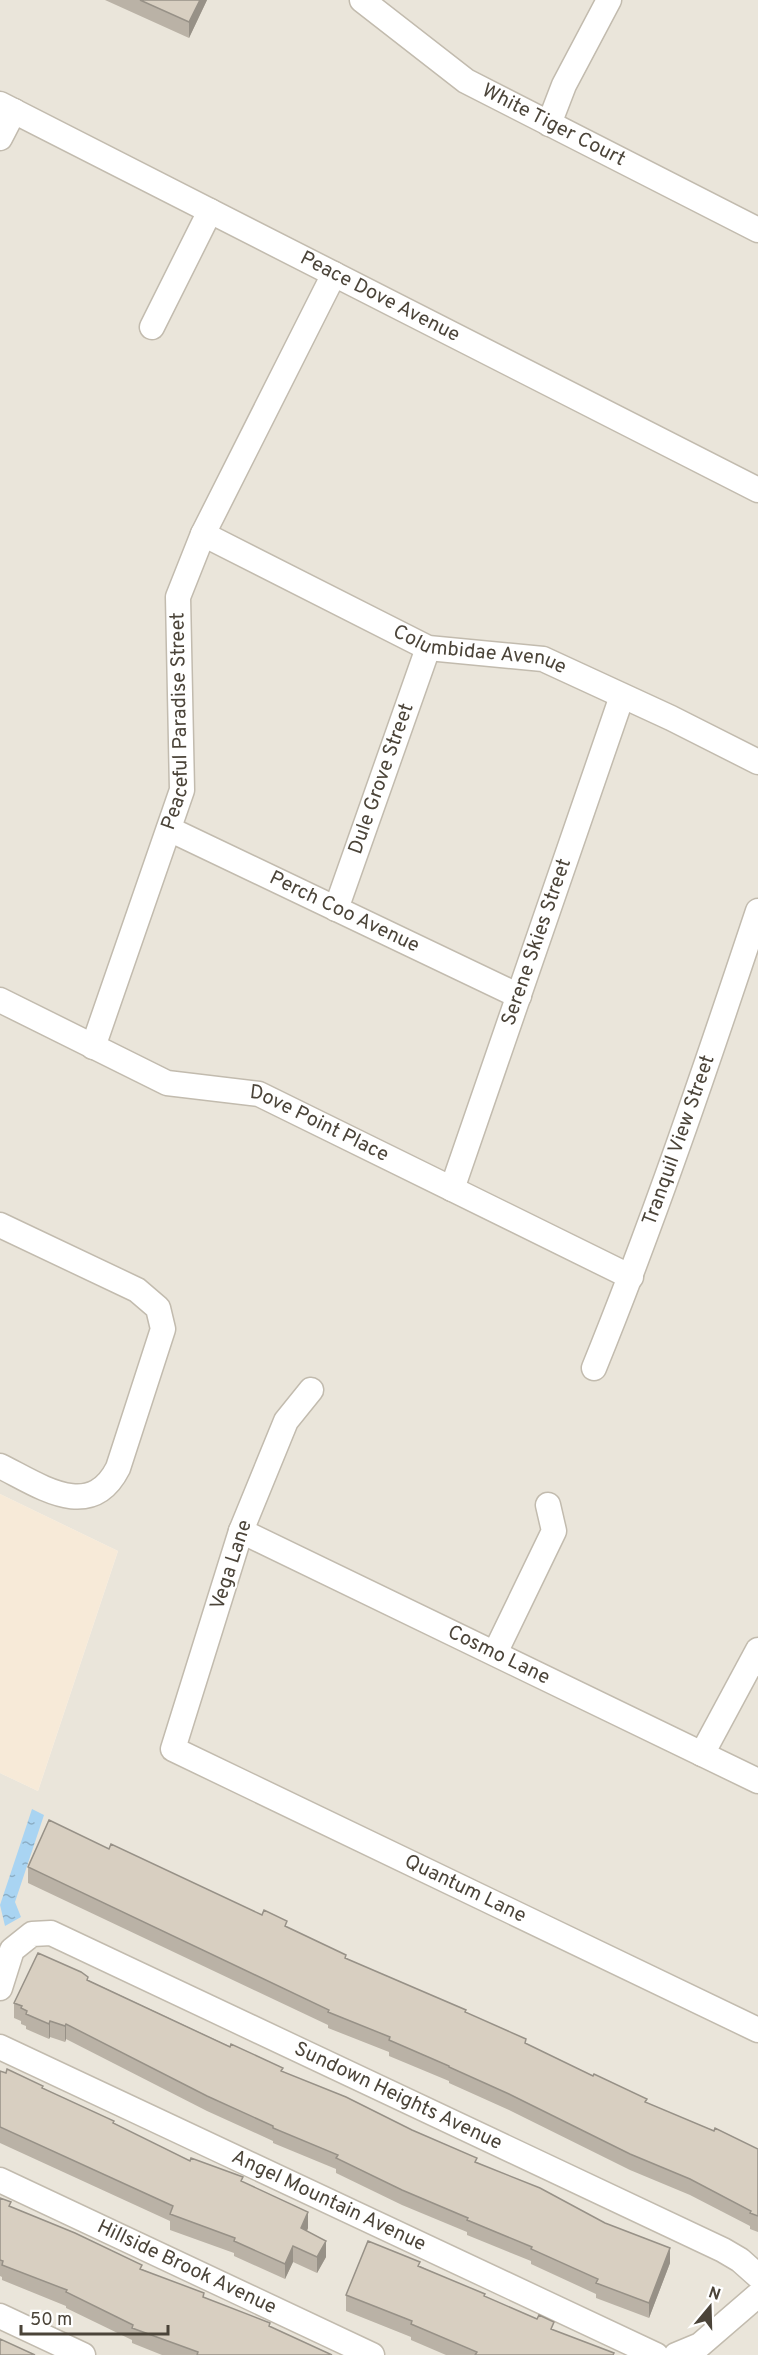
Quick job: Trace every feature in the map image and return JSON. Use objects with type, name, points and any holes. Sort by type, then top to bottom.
[{"type":"street","name":"White Tiger Court","points":[[362,0],[466,81],[758,230]]},
{"type":"street","points":[[549,124],[564,85],[609,0]]},
{"type":"street","points":[[0,138],[7,108]]},
{"type":"street","name":"Peace Dove Avenue","points":[[7,108],[758,490]]},
{"type":"street","points":[[152,327],[210,211]]},
{"type":"street","name":"Peaceful Paradise Street","points":[[93,1047],[182,790],[178,597],[203,534],[334,274]]},
{"type":"street","name":"Columbidae Avenue","points":[[203,534],[428,648],[543,659],[758,762]]},
{"type":"street","name":"Dule Grove Street","points":[[336,909],[428,648]]},
{"type":"street","name":"Serene Skies Street","points":[[452,1189],[622,696]]},
{"type":"street","name":"Perch Coo Avenue","points":[[169,829],[519,996]]},
{"type":"street","name":"Tranquil View Street","points":[[594,1368],[631,1277],[758,910]]},
{"type":"street","name":"Dove Point Place","points":[[0,1000],[167,1083],[259,1094],[631,1277]]},
{"type":"street","points":[[0,1225],[137,1290],[158,1308],[163,1329],[118,1468],[112,1480],[93,1495],[67,1497],[0,1466]]},
{"type":"street","name":"Vega Lane","points":[[173,1749],[241,1531],[286,1421],[311,1390]]},
{"type":"street","points":[[495,1653],[554,1531],[548,1505]]},
{"type":"street","name":"Cosmo Lane","points":[[241,1531],[758,1781]]},
{"type":"street","points":[[702,1754],[758,1650]]},
{"type":"street","name":"Quantum Lane","points":[[173,1749],[758,2031]]},
{"type":"street","name":"Sundown Heights Avenue","points":[[0,1988],[12,1950],[32,1934],[51,1933],[723,2250],[740,2260],[758,2276]]},
{"type":"street","name":"Angel Mountain Avenue","points":[[0,2047],[656,2355]]},
{"type":"street","name":"Hillside Brook Avenue","points":[[0,2180],[372,2355]]},
{"type":"street","points":[[676,2355],[700,2345],[758,2295]]},
{"type":"street","points":[[0,2316],[84,2355]]},
{"type":"shaded area","points":[[0,0],[758,0],[758,2355],[0,2355],[0,1773],[38,1791],[118,1551],[0,1494]]},
{"type":"shaded area","points":[[0,1494],[118,1551],[38,1791],[0,1773]]},
{"type":"water","points":[[32,1809],[44,1815],[15,1902],[21,1917],[5,1926],[0,1905]]},
{"type":"building","points":[[140,0],[200,0],[189,22]]},
{"type":"building","points":[[49,1820],[109,1849],[111,1844],[262,1915],[264,1910],[287,1921],[285,1926],[346,1955],[345,1958],[466,2010],[465,2012],[526,2039],[525,2043],[647,2099],[645,2102],[714,2131],[715,2128],[758,2149],[758,2216],[690,2179],[630,2154],[509,2094],[389,2040],[390,2037],[328,2012],[329,2010],[28,1867]]},
{"type":"building","points":[[38,1953],[81,1972],[88,1977],[87,1980],[230,2047],[231,2044],[283,2068],[281,2071],[346,2097],[412,2130],[477,2158],[475,2162],[540,2188],[605,2223],[670,2248],[649,2303],[596,2283],[598,2279],[531,2249],[532,2247],[402,2190],[336,2158],[338,2155],[273,2128],[66,2024],[65,2026],[50,2021],[49,2024],[26,2014],[27,2011],[21,2008],[22,2006],[14,2003]]},
{"type":"building","points":[[7,2069],[190,2161],[191,2158],[243,2177],[241,2181],[308,2212],[301,2228],[326,2241],[317,2257],[293,2246],[285,2264],[234,2241],[235,2238],[170,2214],[173,2206],[0,2127],[0,2071],[6,2073]]},
{"type":"building","points":[[0,2198],[11,2202],[9,2206],[75,2233],[142,2265],[140,2269],[204,2293],[203,2297],[270,2323],[269,2326],[332,2355],[197,2355],[198,2352],[132,2328],[133,2325],[66,2292],[67,2290],[2,2265],[3,2261],[0,2260]]},
{"type":"building","points":[[368,2241],[420,2262],[418,2266],[485,2294],[484,2296],[537,2319],[539,2315],[554,2322],[551,2329],[614,2353],[613,2355],[475,2355],[477,2352],[411,2324],[412,2321],[346,2295]]},
{"type":"building","points":[[0,2339],[35,2355],[0,2355]]}]
